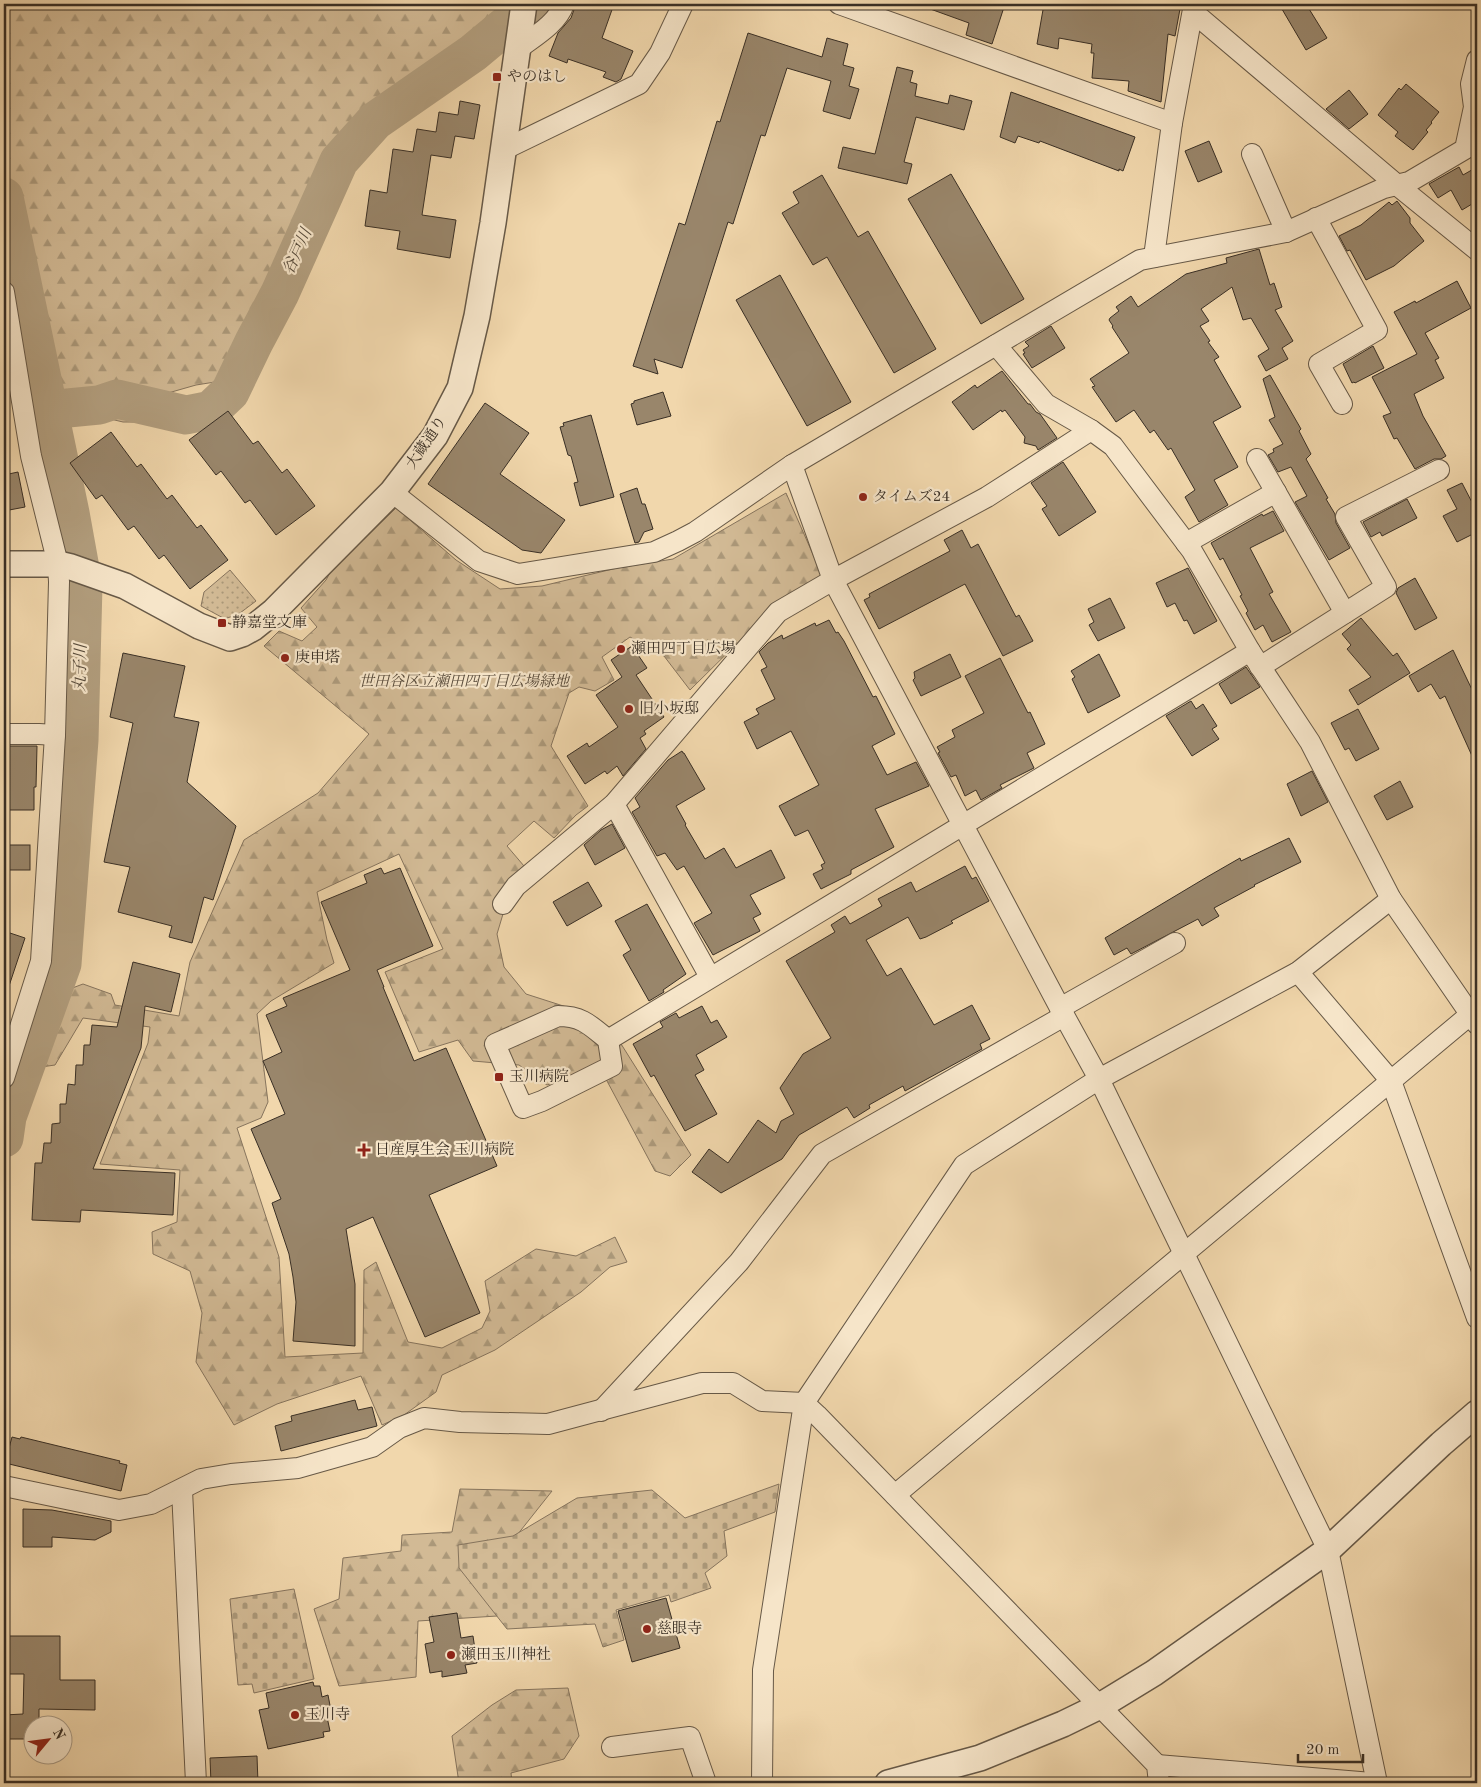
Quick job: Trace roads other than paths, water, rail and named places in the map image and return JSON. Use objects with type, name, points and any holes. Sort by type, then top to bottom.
[{"type":"street","points":[[518,49],[554,20],[560,14],[564,4]]},
{"type":"street","points":[[503,150],[639,84],[660,52],[683,4]]},
{"type":"street","points":[[839,4],[1172,123]]},
{"type":"street","name":"大蔵通り","points":[[4,564],[72,568],[125,586],[199,626],[230,638],[253,628],[273,612],[392,492],[435,436],[460,388],[477,316],[493,223],[524,7]]},
{"type":"street","points":[[1154,258],[1172,123],[1194,8]]},
{"type":"street","points":[[1194,8],[1397,185],[1477,250]]},
{"type":"street","points":[[392,492],[479,561],[518,574],[654,552],[695,532],[792,466],[1140,260],[1286,232],[1384,188],[1409,182],[1465,149],[1474,106],[1471,84],[1477,60]]},
{"type":"street","points":[[1252,154],[1286,232]]},
{"type":"street","points":[[1316,218],[1377,330],[1319,364],[1342,404]]},
{"type":"street","points":[[4,292],[31,456],[72,568],[59,582],[55,735],[41,962],[4,1078]]},
{"type":"street","points":[[896,1495],[1391,1081],[1474,1019],[1391,899],[1310,742],[1255,659],[1186,543],[1114,446],[1091,430],[1046,404],[996,345]]},
{"type":"street","points":[[503,904],[516,886],[614,804],[778,612],[986,497],[1091,430]]},
{"type":"street","points":[[1257,459],[1345,613]]},
{"type":"street","points":[[792,466],[833,580],[1099,1079],[1328,1550],[1376,1783]]},
{"type":"street","points":[[608,1040],[964,824],[1255,659],[1345,613],[1386,588],[1346,517],[1439,470]]},
{"type":"street","points":[[1186,543],[1276,492]]},
{"type":"street","points":[[4,734],[55,735]]},
{"type":"street","points":[[614,804],[710,977]]},
{"type":"street","points":[[762,1783],[763,1670],[804,1403],[964,1165],[1099,1079],[1298,972],[1391,899]]},
{"type":"street","points":[[601,1411],[739,1262],[822,1154],[1174,944]]},
{"type":"street","points":[[1298,972],[1391,1081],[1477,1318]]},
{"type":"street","points":[[558,1016],[573,1016],[586,1022],[608,1040],[612,1066],[542,1101],[523,1108],[495,1044],[558,1016]]},
{"type":"street","points":[[4,1486],[119,1510],[151,1504],[201,1479],[231,1474],[298,1468],[372,1447],[399,1428],[424,1418],[460,1422],[548,1424],[702,1383],[733,1384],[762,1401],[804,1403],[896,1495],[1100,1706],[1158,1774],[1372,1783]]},
{"type":"street","points":[[888,1783],[980,1758],[1063,1724],[1100,1706],[1154,1673],[1328,1550],[1441,1444],[1477,1413]]},
{"type":"street","points":[[182,1490],[196,1783]]},
{"type":"street","points":[[612,1747],[690,1737],[706,1783]]},
{"type":"waterway","name":"谷戸川","points":[[47,410],[99,405],[117,399],[186,415],[211,410],[230,392],[280,293],[339,161],[375,121],[473,53],[532,4]]},
{"type":"waterway","name":"丸子川","points":[[4,197],[70,513],[83,585],[79,740],[62,964],[7,1117],[4,1138]]},
{"type":"place","name":"やのはし","points":[[497,77]]},
{"type":"place","name":"タイムズ24","points":[[863,497]]},
{"type":"place","name":"静嘉堂文庫","points":[[222,623]]},
{"type":"place","name":"瀬田四丁目広場","points":[[621,649]]},
{"type":"place","name":"庚申塔","points":[[285,658]]},
{"type":"place","name":"旧小坂邸","points":[[629,709]]},
{"type":"place","name":"玉川病院","points":[[499,1077]]},
{"type":"place","name":"日産厚生会 玉川病院","points":[[364,1150]]},
{"type":"place","name":"慈眼寺","points":[[647,1629]]},
{"type":"place","name":"瀬田玉川神社","points":[[451,1655]]},
{"type":"place","name":"玉川寺","points":[[295,1715]]},
{"type":"park label","name":"世田谷区立瀬田四丁目広場緑地","points":[[464,682]]}]
